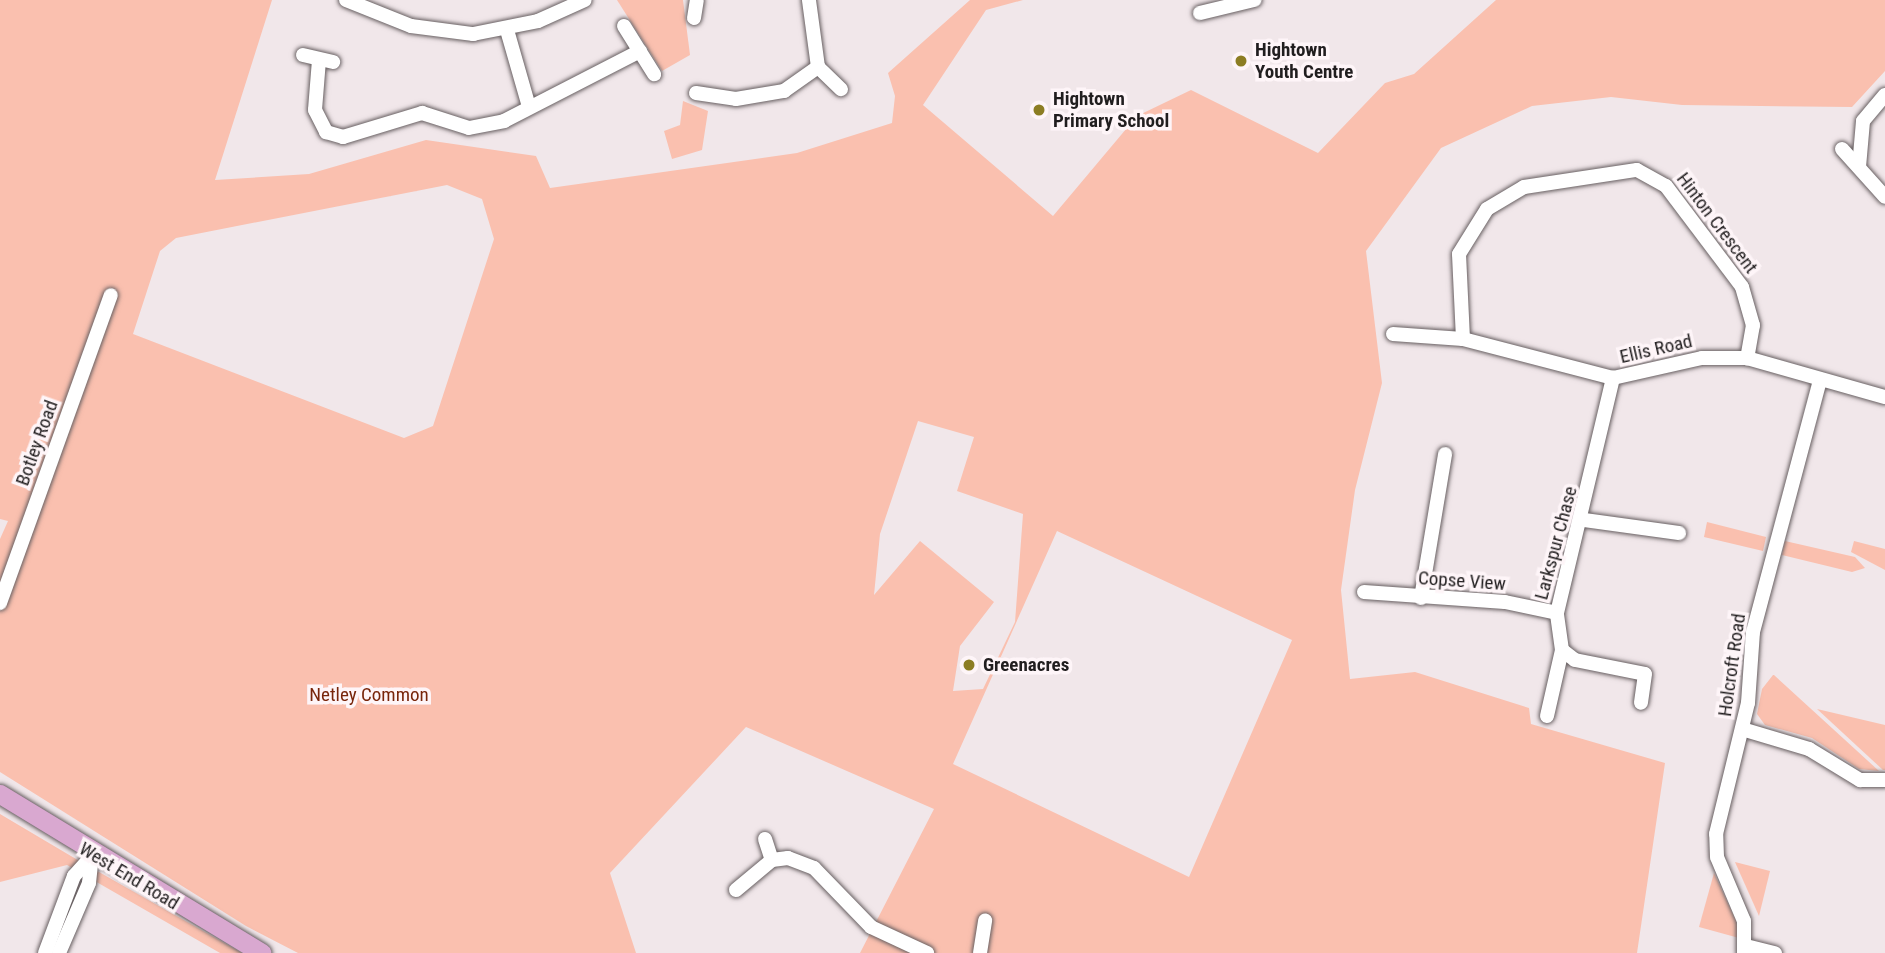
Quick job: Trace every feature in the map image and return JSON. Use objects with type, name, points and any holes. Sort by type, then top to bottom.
[{"type":"main road","name":"West End Road","points":[[0,794],[92,856],[261,953]]},
{"type":"street","points":[[354,2],[421,28],[507,30],[585,0]]},
{"type":"street","points":[[694,18],[696,0]]},
{"type":"street","points":[[809,0],[818,67],[841,89]]},
{"type":"street","points":[[1200,13],[1254,0]]},
{"type":"street","points":[[624,26],[654,74]]},
{"type":"street","points":[[507,30],[528,103]]},
{"type":"street","points":[[303,55],[326,61],[315,110],[326,132],[343,137],[422,113],[469,128],[504,121],[528,103],[591,80],[640,51]]},
{"type":"street","points":[[696,93],[720,106],[784,91],[818,67]]},
{"type":"street","points":[[1859,167],[1863,121],[1885,95]]},
{"type":"street","points":[[1842,149],[1885,197]]},
{"type":"street","name":"Hinton Crescent","points":[[1462,339],[1459,254],[1487,209],[1524,187],[1637,170],[1666,186],[1742,287],[1753,325],[1747,358]]},
{"type":"street","name":"Botley Road","points":[[0,603],[111,295]]},
{"type":"street","name":"Ellis Road","points":[[1393,334],[1462,339],[1612,379],[1702,358],[1747,358],[1820,381],[1885,397]]},
{"type":"street","name":"Larkspur Chase","points":[[1547,716],[1562,650],[1557,613],[1584,520],[1612,379]]},
{"type":"street","name":"Holcroft Road","points":[[1745,950],[1744,921],[1717,857],[1716,834],[1742,729],[1753,632],[1820,381]]},
{"type":"street","points":[[1421,598],[1446,454]]},
{"type":"street","points":[[1584,520],[1679,533]]},
{"type":"street","name":"Copse View","points":[[1364,592],[1505,602],[1557,613]]},
{"type":"street","points":[[1562,650],[1575,660],[1645,674],[1641,703]]},
{"type":"street","points":[[1742,729],[1809,749],[1860,780],[1885,780]]},
{"type":"street","points":[[765,839],[772,860]]},
{"type":"street","points":[[45,953],[74,876],[92,856]]},
{"type":"street","points":[[59,953],[89,883],[92,856]]},
{"type":"street","points":[[736,890],[772,860],[788,858],[814,868],[871,928],[927,953]]},
{"type":"street","points":[[980,953],[985,920]]},
{"type":"street","points":[[1745,950],[1775,953]]},
{"type":"green space","name":"Netley Common","points":[[0,0],[272,0],[215,180],[309,174],[426,140],[536,156],[550,188],[797,153],[892,123],[895,96],[888,73],[970,0],[1023,0],[986,10],[923,105],[1053,216],[1137,116],[1191,90],[1318,153],[1385,83],[1414,74],[1496,0],[1885,0],[1885,71],[1852,107],[1682,105],[1611,97],[1532,106],[1441,148],[1366,251],[1382,383],[1355,490],[1341,590],[1350,679],[1415,672],[1529,708],[1531,724],[1665,763],[1637,953],[860,953],[934,809],[746,727],[610,873],[636,953],[298,953],[246,926],[0,772],[0,539],[8,521],[0,519]],"holes":[[[447,185],[482,199],[494,239],[433,426],[404,438],[133,334],[160,251],[176,238]],[[918,421],[974,437],[957,491],[1023,514],[1015,622],[983,689],[953,691],[960,646],[994,602],[920,541],[874,595],[880,534]],[[1057,531],[1292,640],[1189,877],[953,764]]]},
{"type":"green space","points":[[617,0],[683,0],[690,55],[662,71]]},
{"type":"green space","points":[[683,101],[708,111],[702,150],[672,159],[664,131],[680,125]]},
{"type":"green space","points":[[1707,522],[1766,537],[1763,551],[1704,537]]},
{"type":"green space","points":[[1785,541],[1855,557],[1865,568],[1852,572],[1782,555]]},
{"type":"green space","points":[[1854,541],[1885,549],[1885,570],[1851,552]]},
{"type":"green space","points":[[1773,675],[1879,771],[1859,769],[1812,738],[1765,725],[1757,714],[1762,689]]},
{"type":"green space","points":[[1817,709],[1885,725],[1885,770],[1883,770]]},
{"type":"green space","points":[[0,814],[242,953],[220,953],[67,865],[0,882]]},
{"type":"green space","points":[[1735,862],[1770,871],[1759,916]]},
{"type":"green space","points":[[1714,873],[1736,921],[1739,938],[1699,927]]},
{"type":"place","name":"Hightown Youth Centre","points":[[1241,61]]},
{"type":"place","name":"Hightown Primary School","points":[[1039,110]]},
{"type":"place","name":"Greenacres","points":[[969,665]]}]
